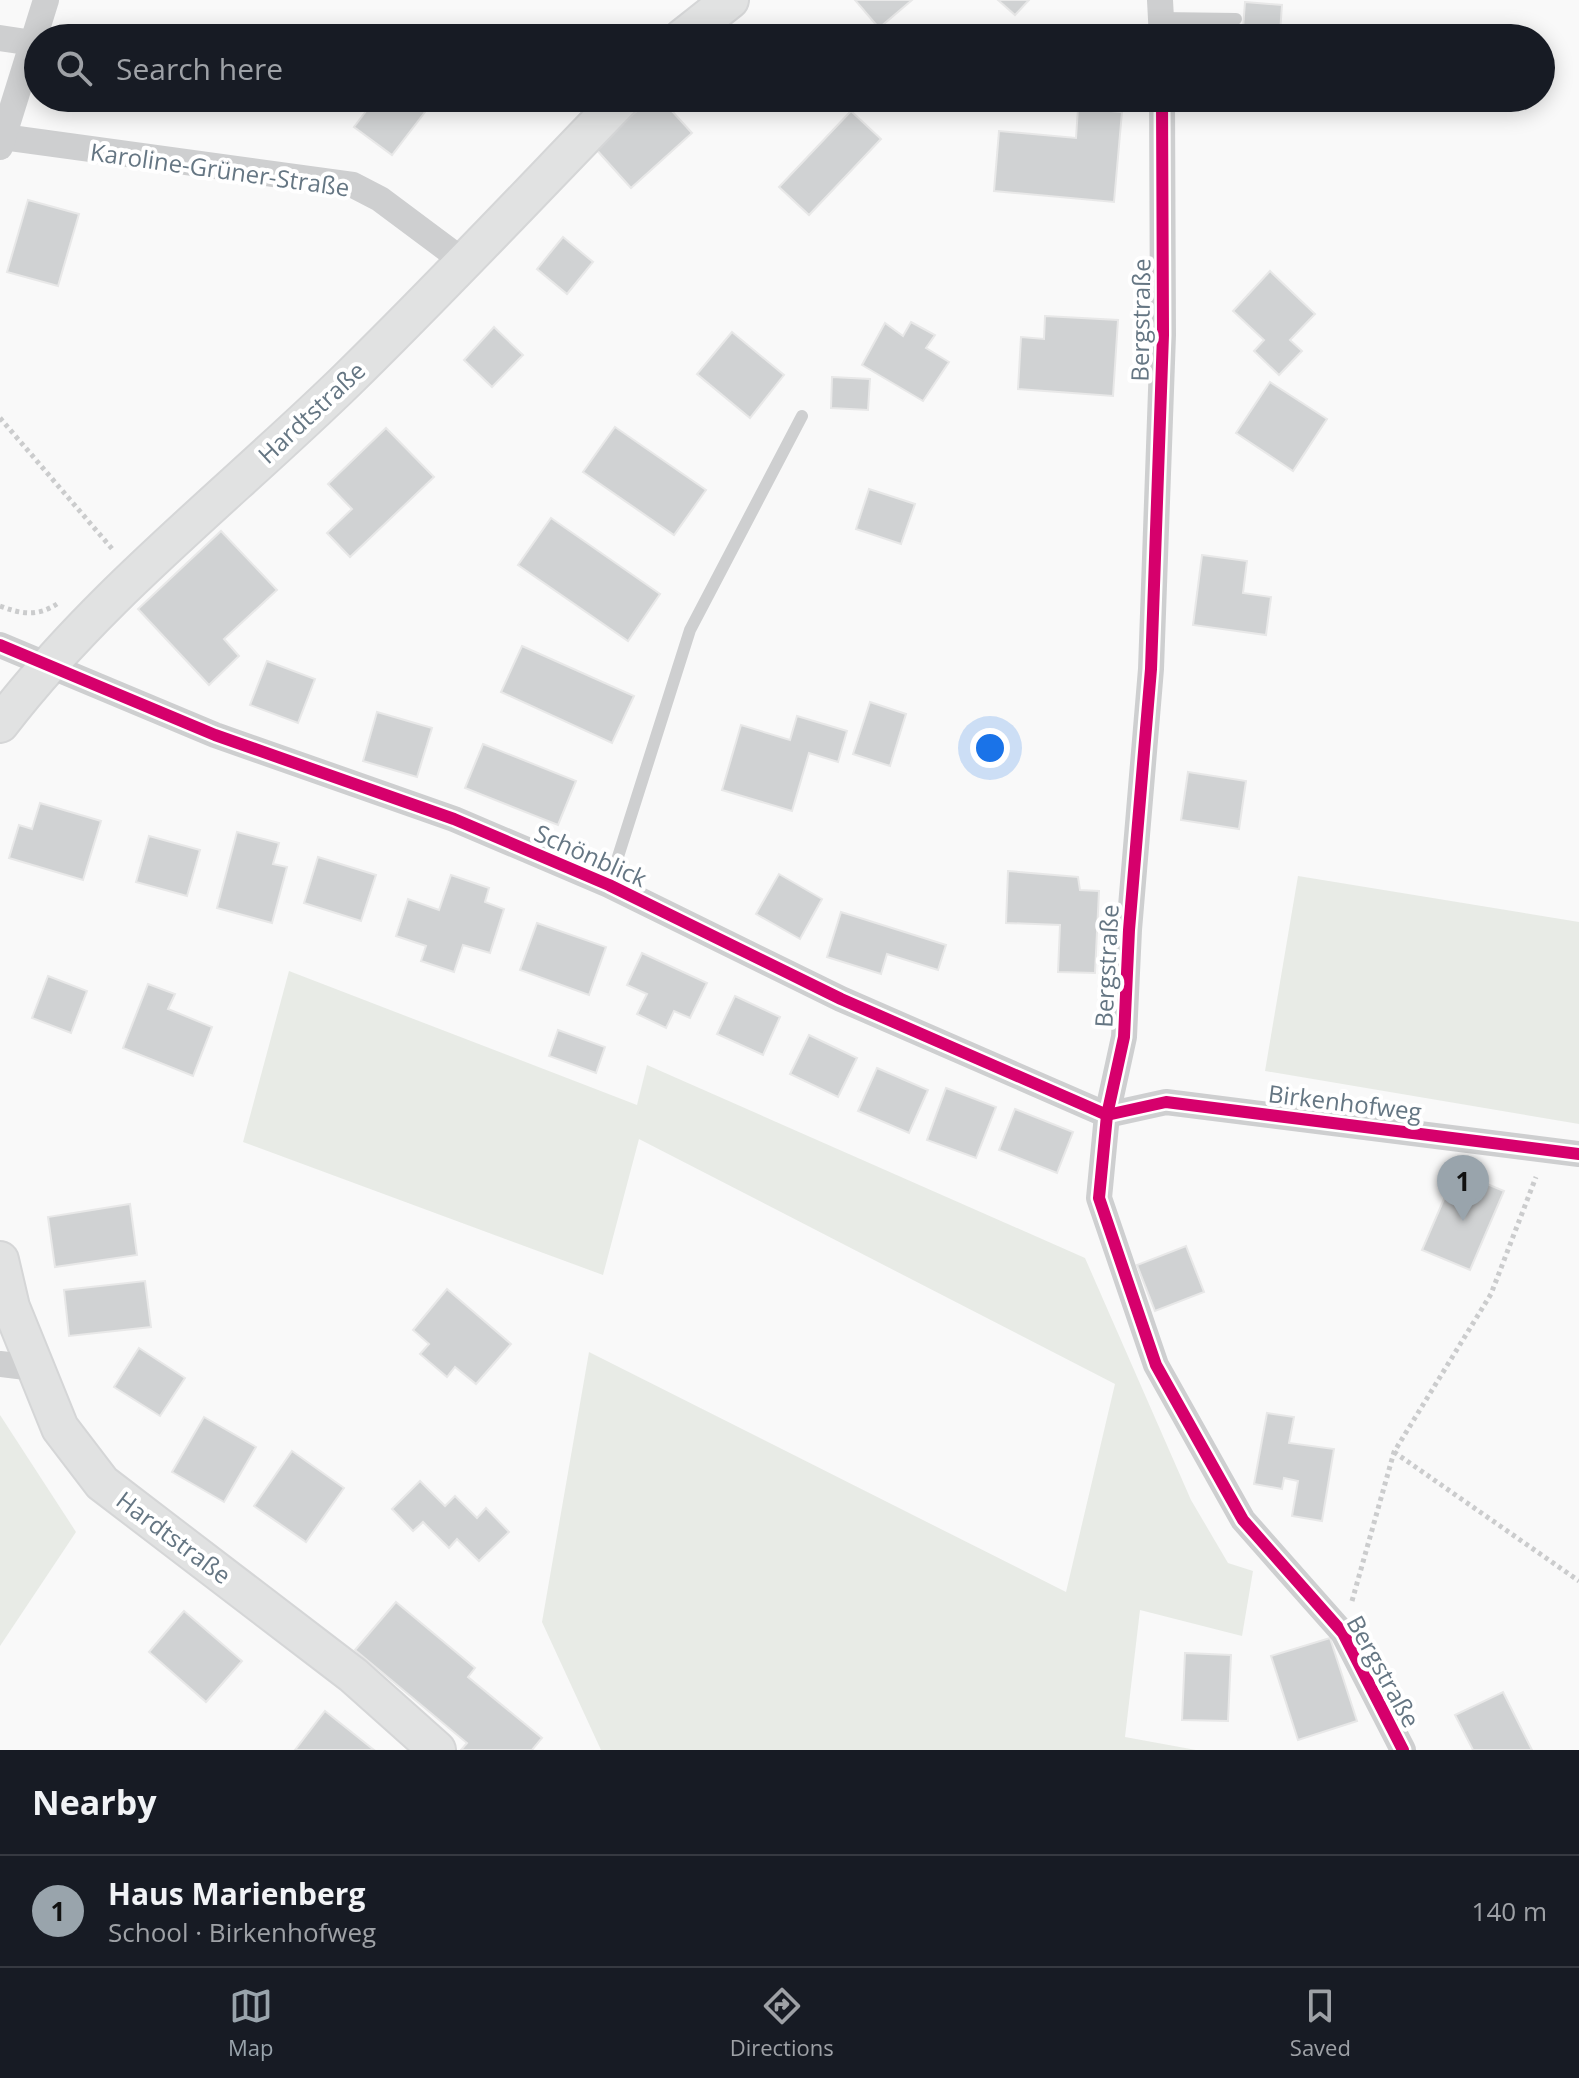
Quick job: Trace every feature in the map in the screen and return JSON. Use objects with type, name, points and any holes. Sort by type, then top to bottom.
[{"type":"main road","points":[[700,24],[730,0]]},
{"type":"main road","name":"Hardtstraße","points":[[0,724],[45,665],[97,610],[348,379],[608,112]]},
{"type":"main road","name":"Hardtstraße","points":[[0,1260],[11,1307],[17,1366],[102,1483],[353,1675],[437,1750]]},
{"type":"street","points":[[39,24],[46,0]]},
{"type":"street","points":[[0,38],[24,42]]},
{"type":"street","points":[[2,142],[24,72]]},
{"type":"street","name":"Bergstraße","points":[[1162,112],[1163,335],[1151,669],[1129,930],[1124,1037],[1107,1115],[1099,1198],[1156,1365],[1243,1520],[1343,1633],[1403,1750]]},
{"type":"street","name":"Karoline-Grüner-Straße","points":[[2,142],[353,185],[380,199],[463,261]]},
{"type":"street","name":"Schönblick","points":[[0,645],[215,735],[454,819],[609,885],[841,999],[1107,1115]]},
{"type":"street","name":"Birkenhofweg","points":[[1107,1115],[1166,1102],[1579,1154]]},
{"type":"lane","points":[[1161,19],[1236,19]]},
{"type":"lane","name":"Schönblick","points":[[609,885],[690,630],[802,416]]},
{"type":"path","points":[[0,418],[116,553],[107,563]]},
{"type":"path","points":[[0,606],[22,615],[46,611],[78,591],[97,610]]},
{"type":"path","points":[[1355,1587],[1394,1452],[1491,1294],[1546,1150]]},
{"type":"path","points":[[1394,1452],[1579,1581]]},
{"type":"shaded area","points":[[1298,876],[1579,922],[1579,1124],[1265,1071]]},
{"type":"shaded area","points":[[289,971],[637,1105],[647,1065],[1085,1258],[1191,1500],[1228,1563],[1253,1571],[1242,1636],[1140,1610],[1125,1737],[1196,1750],[601,1750],[542,1622],[589,1352],[1066,1592],[1115,1384],[639,1139],[603,1275],[243,1142]]},
{"type":"shaded area","points":[[0,1415],[76,1532],[0,1646]]},
{"type":"building","points":[[855,0],[912,0],[884,24],[876,24]]},
{"type":"building","points":[[998,0],[1029,0],[1015,15]]},
{"type":"building","points":[[1245,2],[1282,5],[1281,24],[1243,24]]},
{"type":"building","points":[[365,112],[425,112],[392,155],[354,127]]},
{"type":"building","points":[[635,112],[673,112],[692,133],[631,188],[595,148]]},
{"type":"building","points":[[850,112],[881,139],[809,215],[779,187]]},
{"type":"building","points":[[1078,112],[1122,112],[1114,202],[994,191],[999,131],[1076,138]]},
{"type":"building","points":[[28,200],[79,214],[58,286],[7,272]]},
{"type":"building","points":[[563,237],[593,262],[567,294],[537,269]]},
{"type":"building","points":[[1270,271],[1315,314],[1290,340],[1302,351],[1279,375],[1254,351],[1264,340],[1233,311]]},
{"type":"building","points":[[1045,316],[1118,320],[1113,396],[1018,389],[1021,337],[1044,339]]},
{"type":"building","points":[[911,322],[935,335],[926,348],[949,362],[923,401],[862,365],[885,323],[903,336]]},
{"type":"building","points":[[494,327],[523,355],[492,387],[464,360]]},
{"type":"building","points":[[732,332],[784,375],[750,418],[697,374]]},
{"type":"building","points":[[832,377],[870,379],[868,410],[831,408]]},
{"type":"building","points":[[1270,382],[1327,419],[1293,471],[1236,433]]},
{"type":"building","points":[[615,427],[706,490],[674,535],[583,472]]},
{"type":"building","points":[[386,428],[434,477],[350,557],[327,533],[352,509],[328,484]]},
{"type":"building","points":[[869,489],[915,504],[901,544],[856,529]]},
{"type":"building","points":[[551,518],[660,594],[628,641],[518,565]]},
{"type":"building","points":[[221,531],[277,590],[224,639],[239,656],[209,685],[138,609]]},
{"type":"building","points":[[1202,555],[1247,561],[1243,593],[1271,597],[1266,635],[1193,625]]},
{"type":"building","points":[[522,646],[634,696],[612,743],[501,692]]},
{"type":"building","points":[[267,661],[315,679],[298,723],[250,705]]},
{"type":"building","points":[[870,702],[906,714],[890,766],[853,754]]},
{"type":"building","points":[[377,712],[432,728],[417,777],[363,761]]},
{"type":"building","points":[[797,716],[847,731],[838,762],[809,753],[792,811],[722,790],[741,725],[790,740]]},
{"type":"building","points":[[483,744],[576,781],[558,825],[465,788]]},
{"type":"building","points":[[1188,772],[1246,781],[1239,829],[1181,820]]},
{"type":"building","points":[[40,803],[101,821],[83,880],[9,858],[19,825],[32,829]]},
{"type":"building","points":[[237,832],[279,843],[273,864],[287,867],[272,923],[217,908]]},
{"type":"building","points":[[149,836],[200,850],[187,896],[136,882]]},
{"type":"building","points":[[318,857],[376,875],[361,921],[304,903]]},
{"type":"building","points":[[1008,871],[1078,877],[1080,890],[1099,891],[1095,973],[1058,972],[1060,925],[1006,923]]},
{"type":"building","points":[[779,874],[822,899],[800,939],[756,914]]},
{"type":"building","points":[[451,875],[489,888],[485,902],[504,909],[490,953],[463,945],[454,972],[421,961],[426,946],[396,936],[408,899],[439,910]]},
{"type":"building","points":[[841,912],[946,945],[938,970],[887,954],[881,974],[827,957]]},
{"type":"building","points":[[537,923],[606,947],[589,995],[520,970]]},
{"type":"building","points":[[642,953],[707,983],[690,1018],[674,1011],[666,1028],[637,1014],[647,994],[627,985]]},
{"type":"building","points":[[48,976],[87,991],[71,1033],[32,1018]]},
{"type":"building","points":[[148,984],[175,994],[168,1009],[212,1027],[193,1076],[123,1048]]},
{"type":"building","points":[[735,996],[780,1017],[763,1055],[717,1034]]},
{"type":"building","points":[[558,1030],[605,1047],[596,1073],[549,1056]]},
{"type":"building","points":[[809,1035],[857,1058],[838,1097],[790,1074]]},
{"type":"building","points":[[877,1068],[928,1090],[909,1133],[858,1111]]},
{"type":"building","points":[[946,1088],[996,1107],[976,1158],[927,1140]]},
{"type":"building","points":[[1015,1109],[1073,1132],[1057,1173],[999,1150]]},
{"type":"building","points":[[1456,1171],[1504,1191],[1470,1270],[1422,1250]]},
{"type":"building","points":[[130,1204],[137,1255],[55,1267],[48,1217]]},
{"type":"building","points":[[1186,1246],[1204,1292],[1155,1311],[1137,1265]]},
{"type":"building","points":[[145,1281],[151,1327],[69,1336],[64,1290]]},
{"type":"building","points":[[447,1289],[511,1344],[476,1384],[455,1367],[447,1377],[420,1354],[429,1344],[413,1330]]},
{"type":"building","points":[[139,1348],[185,1378],[160,1416],[114,1387]]},
{"type":"building","points":[[1267,1413],[1294,1417],[1289,1443],[1334,1449],[1322,1521],[1292,1516],[1298,1481],[1284,1478],[1282,1489],[1254,1484]]},
{"type":"building","points":[[204,1417],[256,1447],[224,1502],[172,1472]]},
{"type":"building","points":[[292,1451],[344,1488],[306,1542],[254,1506]]},
{"type":"building","points":[[420,1481],[445,1506],[455,1496],[477,1518],[486,1508],[509,1532],[479,1561],[457,1539],[449,1548],[423,1522],[413,1531],[392,1509]]},
{"type":"building","points":[[396,1602],[475,1668],[468,1677],[542,1738],[532,1750],[461,1750],[467,1743],[355,1650]]},
{"type":"building","points":[[184,1611],[242,1661],[206,1702],[149,1652]]},
{"type":"building","points":[[1330,1638],[1357,1721],[1298,1740],[1271,1656]]},
{"type":"building","points":[[1185,1653],[1231,1655],[1228,1721],[1182,1720]]},
{"type":"building","points":[[1503,1692],[1532,1750],[1473,1750],[1455,1715]]},
{"type":"building","points":[[325,1711],[374,1750],[295,1750]]},
{"type":"cycle path","points":[[1162,112],[1163,335],[1151,669],[1129,930],[1124,1037],[1107,1115],[1099,1198],[1156,1365],[1243,1520],[1343,1633],[1403,1750]]},
{"type":"cycle path","points":[[0,645],[215,735],[454,819],[609,885],[841,999],[1107,1115]]},
{"type":"cycle path","points":[[1107,1115],[1166,1102],[1579,1154]]},
{"type":"place","name":"Haus Marienberg","points":[[1463,1221]]}]
